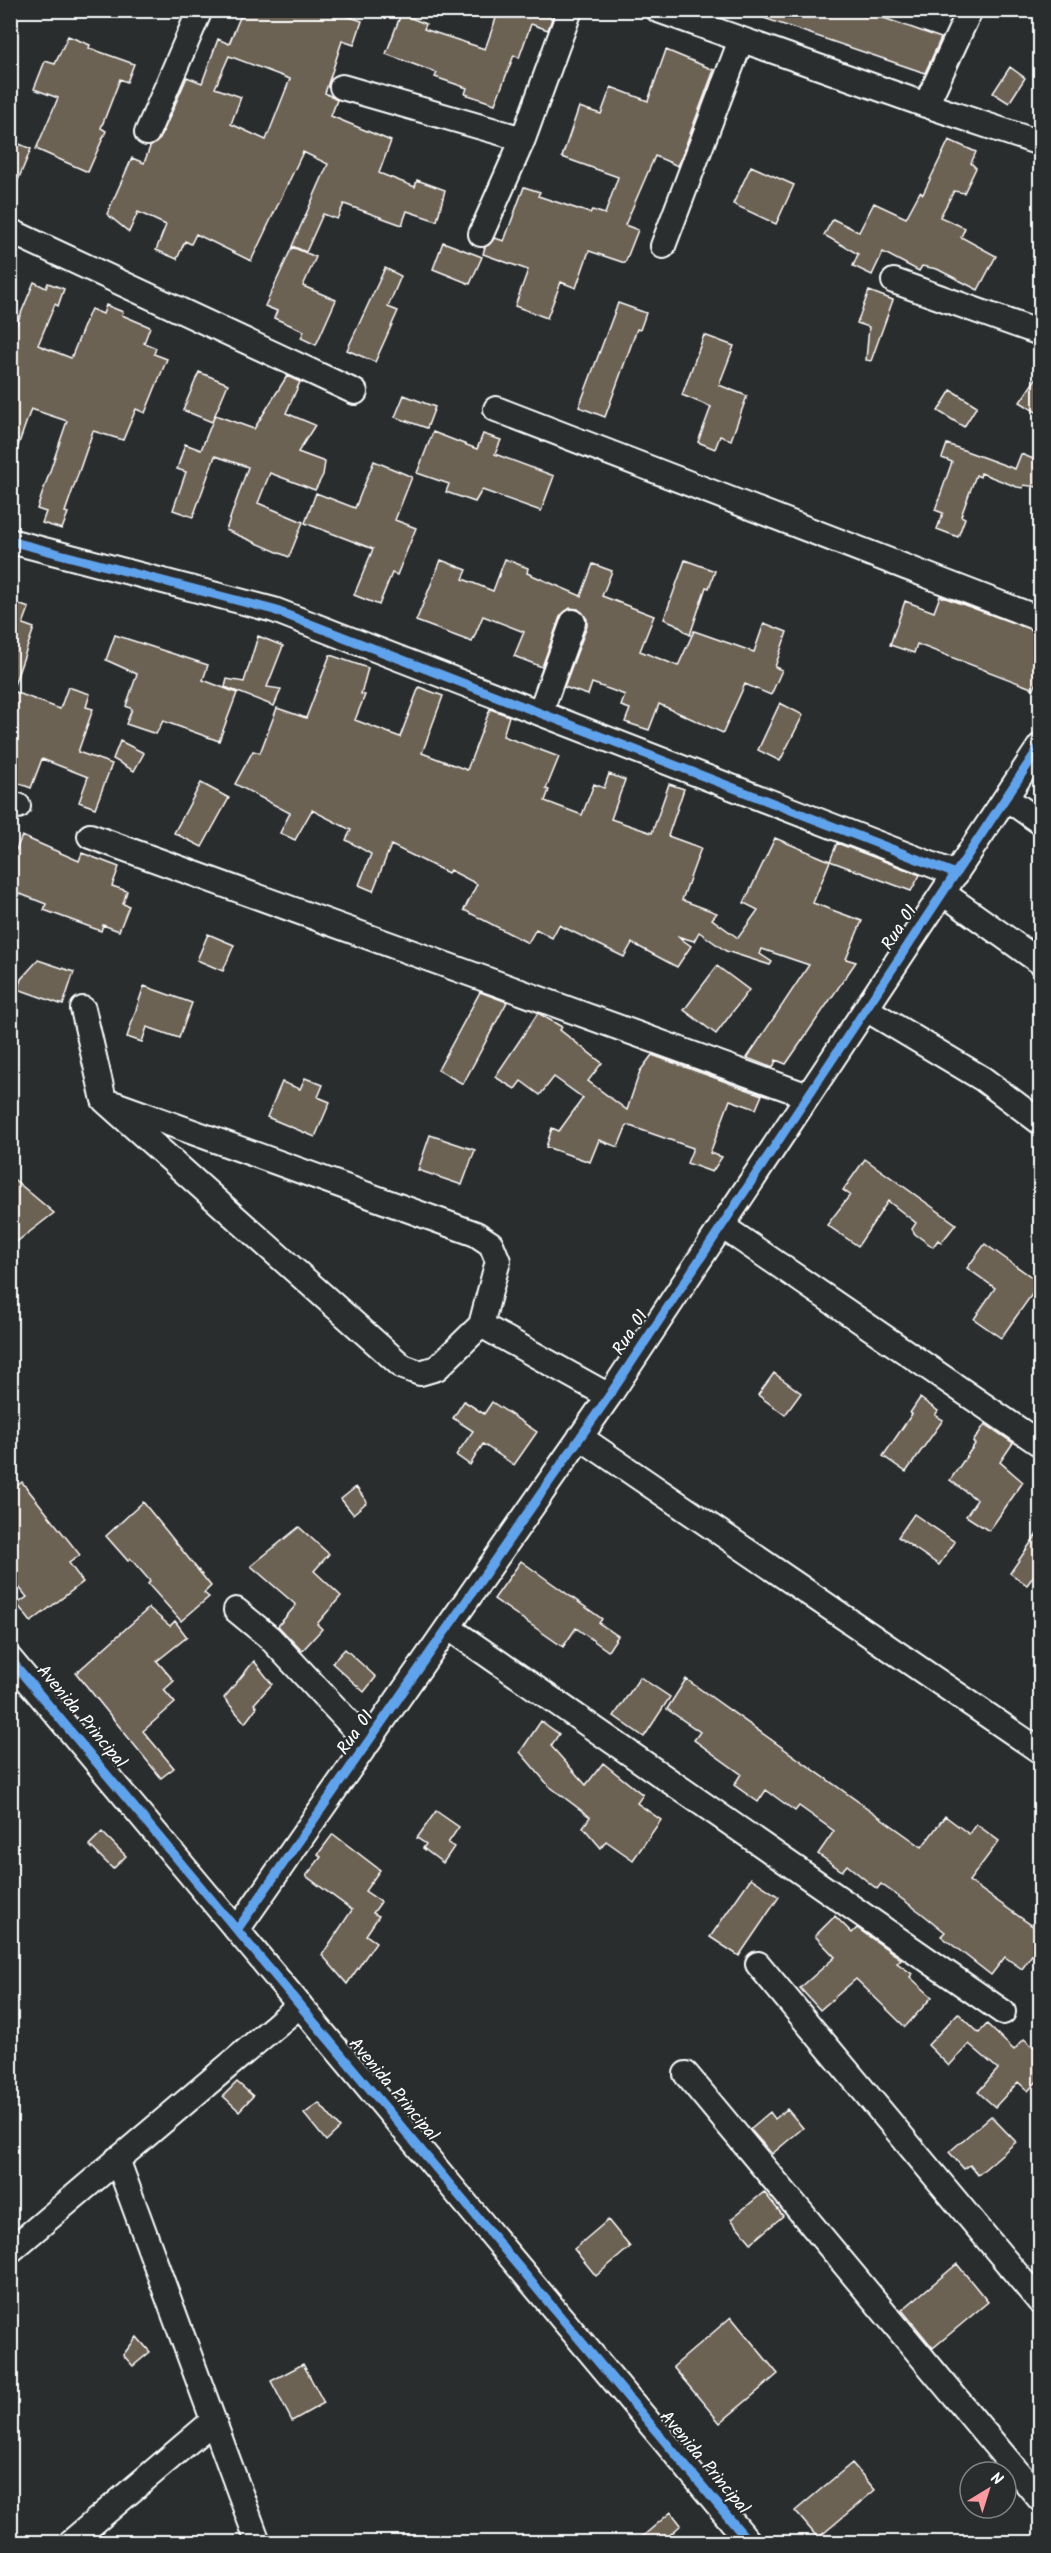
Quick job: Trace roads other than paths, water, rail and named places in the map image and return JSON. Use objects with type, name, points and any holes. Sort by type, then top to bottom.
[{"type":"street","points":[[147,133],[200,10]]},
{"type":"street","points":[[481,234],[523,139],[570,10]]},
{"type":"street","points":[[658,10],[926,105],[1041,143]]},
{"type":"street","points":[[926,105],[970,10]]},
{"type":"street","points":[[663,246],[741,40]]},
{"type":"street","points":[[342,87],[523,139]]},
{"type":"street","points":[[10,231],[355,392]]},
{"type":"street","points":[[894,281],[1041,333]]},
{"type":"street","points":[[496,408],[1041,620]]},
{"type":"street","points":[[10,542],[274,610],[540,713],[949,883],[1041,962]]},
{"type":"street","points":[[540,713],[573,622]]},
{"type":"street","name":"Rua 01","points":[[237,1930],[609,1396],[1041,746]]},
{"type":"street","points":[[1006,798],[1041,822]]},
{"type":"street","points":[[90,836],[808,1096]]},
{"type":"street","points":[[83,1009],[104,1100],[403,1367],[420,1373],[437,1368],[481,1325],[498,1261],[491,1244],[476,1234],[104,1100]]},
{"type":"street","points":[[866,1009],[983,1079],[1041,1122]]},
{"type":"street","points":[[722,1226],[1041,1444]]},
{"type":"street","points":[[481,1325],[609,1396]]},
{"type":"street","points":[[580,1437],[1041,1751]]},
{"type":"street","points":[[236,1610],[270,1638],[368,1743]]},
{"type":"street","points":[[449,1628],[1003,2012]]},
{"type":"street","name":"Avenida Principal","points":[[10,1659],[749,2542]]},
{"type":"street","points":[[758,1964],[1041,2302]]},
{"type":"street","points":[[10,2251],[300,2005]]},
{"type":"street","points":[[686,2074],[1041,2499]]},
{"type":"street","points":[[117,2159],[258,2542]]},
{"type":"street","points":[[71,2542],[213,2421]]}]
